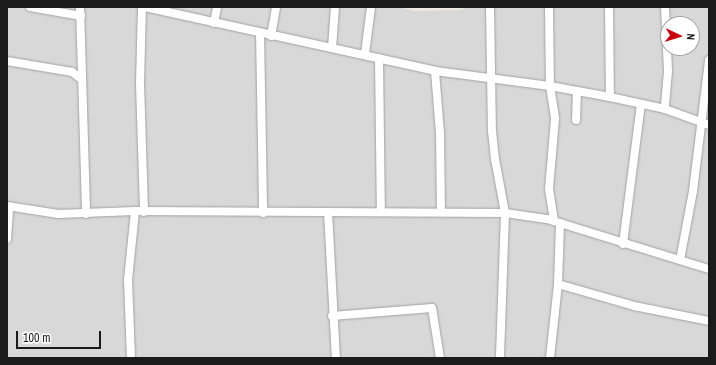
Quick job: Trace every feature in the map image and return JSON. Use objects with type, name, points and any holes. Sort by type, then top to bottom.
[{"type":"street","points":[[30,7],[81,16]]},
{"type":"street","points":[[80,7],[81,16],[76,71],[80,78],[86,214]]},
{"type":"street","points":[[131,358],[128,280],[140,212],[140,83],[142,7]]},
{"type":"street","points":[[145,7],[271,36],[365,54],[435,71],[492,80],[550,86],[610,97],[665,109],[705,124]]},
{"type":"street","points":[[214,23],[217,7]]},
{"type":"street","points":[[271,36],[276,7]]},
{"type":"street","points":[[332,48],[335,7]]},
{"type":"street","points":[[365,54],[371,7]]},
{"type":"street","points":[[490,7],[494,159],[505,213],[500,358]]},
{"type":"street","points":[[549,7],[550,86],[554,119],[549,189],[557,222],[558,284],[550,358]]},
{"type":"street","points":[[609,7],[610,97]]},
{"type":"street","points":[[665,7],[668,71],[665,109]]},
{"type":"street","points":[[260,33],[263,213]]},
{"type":"street","points":[[379,58],[380,211]]},
{"type":"street","points":[[680,260],[705,124],[709,60]]},
{"type":"street","points":[[7,61],[76,71]]},
{"type":"street","points":[[435,71],[440,134],[440,211]]},
{"type":"street","points":[[576,120],[577,91]]},
{"type":"street","points":[[623,244],[641,104]]},
{"type":"street","points":[[7,239],[8,206],[58,214],[140,212],[263,213],[380,211],[505,213],[557,222],[623,244],[709,269]]},
{"type":"street","points":[[328,212],[332,316],[336,358]]},
{"type":"street","points":[[558,284],[634,306],[709,322]]},
{"type":"street","points":[[332,316],[432,308],[440,358]]},
{"type":"shaded area","points":[[7,7],[398,7],[414,11],[459,10],[470,7],[709,7],[709,358],[7,358]]}]
